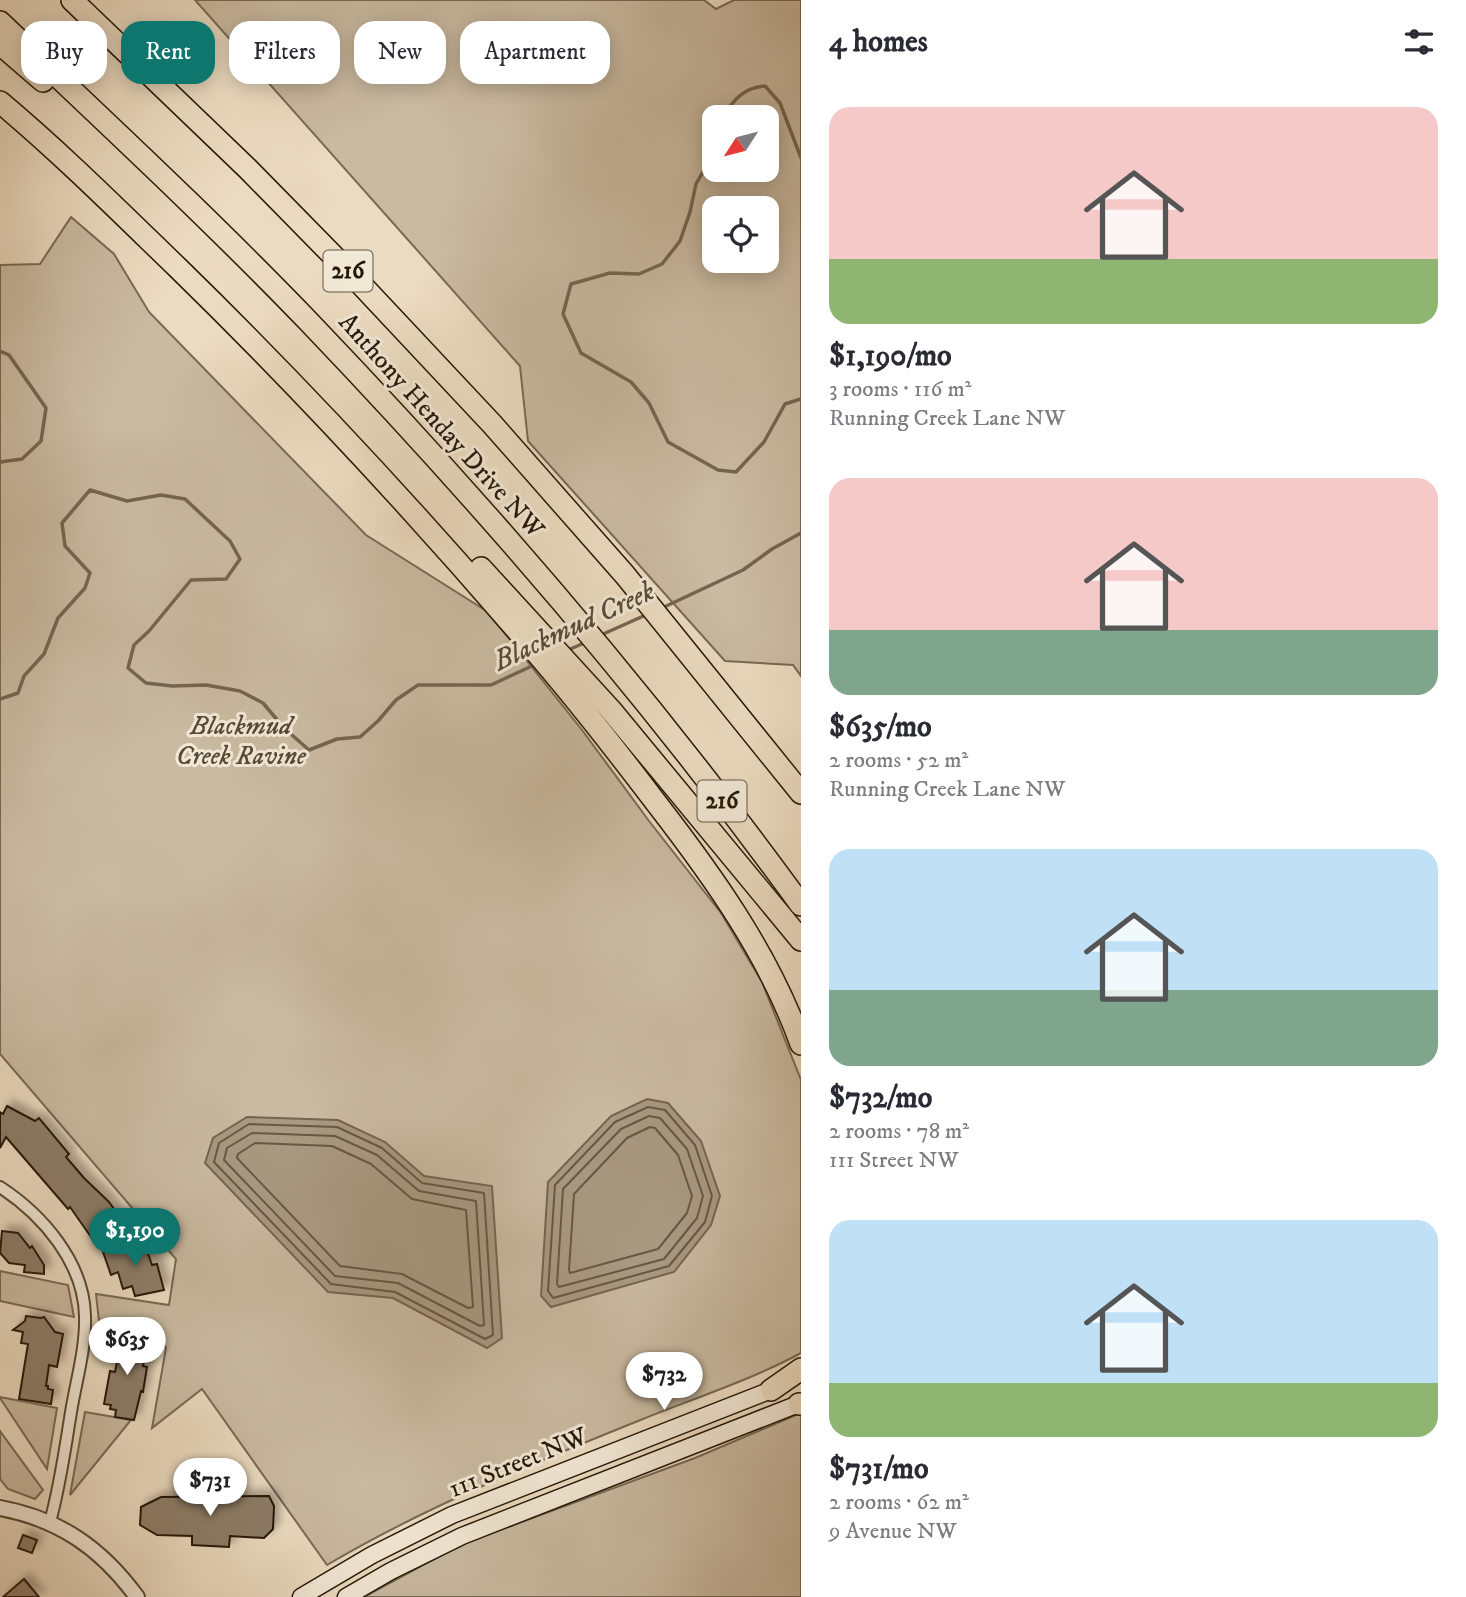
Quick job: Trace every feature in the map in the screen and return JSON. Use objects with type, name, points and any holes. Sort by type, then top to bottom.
[{"type":"highway","name":"Anthony Henday Drive NW","points":[[72,0],[248,169],[492,424],[609,556],[801,793]]},
{"type":"highway","name":"Anthony Henday Drive NW","points":[[0,22],[180,193],[310,322],[422,444],[551,590],[642,699],[801,905]]},
{"type":"highway","points":[[0,44],[180,193]]},
{"type":"highway","points":[[0,102],[143,234],[440,525],[600,713],[801,940]]},
{"type":"highway","points":[[600,713],[749,932],[801,1044]]},
{"type":"highway","points":[[771,1390],[801,1369]]},
{"type":"main road","name":"111 Street NW","points":[[301,1597],[372,1555],[452,1515],[801,1378]]},
{"type":"main road","name":"111 Street NW","points":[[346,1597],[462,1536],[800,1404]]},
{"type":"street","points":[[0,1187],[30,1210],[59,1244],[75,1273],[85,1306],[84,1336],[60,1480],[50,1522]]},
{"type":"street","points":[[0,1508],[28,1513],[75,1537],[119,1574],[137,1597]]},
{"type":"green space","points":[[195,0],[704,0],[716,9],[734,0],[801,0],[801,676],[793,665],[725,661],[528,441],[520,366],[270,84],[340,84],[340,21],[229,21],[229,38]]},
{"type":"green space","name":"Blackmud Creek Ravine","points":[[71,217],[114,254],[149,312],[366,535],[488,612],[582,730],[721,913],[762,982],[801,1080],[801,1353],[743,1380],[482,1486],[404,1523],[327,1565],[202,1389],[152,1428],[166,1348],[155,1333],[99,1321],[96,1294],[169,1305],[176,1259],[0,1054],[0,265],[40,264]]},
{"type":"green space","points":[[0,1271],[68,1285],[74,1317],[0,1301]]},
{"type":"green space","points":[[0,1398],[57,1408],[47,1469]]},
{"type":"green space","points":[[85,1412],[131,1420],[70,1495]]},
{"type":"green space","points":[[801,1413],[801,1597],[364,1597],[462,1544],[695,1458]]},
{"type":"green space","points":[[0,1431],[43,1490],[35,1499],[8,1489],[0,1479]]},
{"type":"water","points":[[647,1099],[668,1103],[701,1141],[720,1196],[711,1225],[674,1272],[551,1307],[541,1296],[548,1182],[611,1116]]},
{"type":"water","points":[[247,1117],[338,1120],[385,1142],[424,1176],[492,1186],[502,1338],[487,1348],[393,1298],[328,1292],[205,1163],[213,1138]]},
{"type":"building","points":[[7,1106],[35,1121],[39,1118],[69,1154],[66,1157],[84,1178],[109,1202],[119,1216],[127,1213],[134,1224],[98,1247],[70,1207],[68,1209],[6,1137],[0,1148],[0,1112],[3,1114]]},
{"type":"building","points":[[2,1231],[18,1233],[30,1248],[32,1246],[44,1265],[44,1274],[24,1272],[25,1265],[9,1263],[0,1253]]},
{"type":"building","points":[[143,1239],[152,1265],[157,1264],[164,1290],[135,1296],[132,1286],[123,1289],[118,1272],[111,1275],[103,1252]]},
{"type":"building","points":[[26,1316],[44,1317],[55,1332],[63,1334],[57,1367],[49,1365],[46,1386],[53,1390],[51,1404],[19,1399],[28,1344],[21,1343],[23,1332],[13,1330],[25,1321]]},
{"type":"building","points":[[117,1333],[148,1339],[143,1366],[147,1367],[143,1392],[141,1391],[134,1420],[115,1417],[116,1410],[110,1409],[111,1405],[104,1404],[110,1371],[115,1372],[120,1347],[114,1346]]},
{"type":"building","points":[[269,1496],[274,1506],[273,1529],[264,1538],[230,1536],[229,1547],[192,1545],[192,1536],[157,1535],[140,1525],[141,1507],[161,1497]]},
{"type":"building","points":[[23,1535],[37,1540],[32,1553],[18,1548]]},
{"type":"building","points":[[24,1579],[39,1597],[3,1597]]},
{"type":"waterway","name":"Blackmud Creek","points":[[731,105],[751,89],[765,86],[780,103],[801,158]]},
{"type":"waterway","name":"Blackmud Creek","points":[[702,174],[696,184],[680,241],[662,264],[639,274],[610,273],[571,284],[563,314],[581,353],[631,382],[649,403],[668,442],[718,470],[736,472],[764,442],[785,404],[801,399]]},
{"type":"waterway","name":"Blackmud Creek","points":[[0,351],[9,355],[46,408],[41,441],[22,459],[0,462]]},
{"type":"waterway","name":"Blackmud Creek","points":[[0,699],[18,693],[24,676],[44,654],[58,618],[85,588],[90,573],[65,546],[62,523],[90,490],[127,501],[161,495],[185,499],[230,541],[240,559],[226,579],[191,580],[134,645],[128,668],[146,683],[172,686],[206,685],[240,691],[263,703],[284,728],[309,750],[337,739],[360,737],[396,700],[418,685],[491,685],[536,664]]},
{"type":"waterway","name":"Blackmud Creek","points":[[662,608],[743,570],[772,549],[801,533]]},
{"type":"waterway","name":"Blackmud Creek","points":[[601,635],[648,614]]},
{"type":"waterway","name":"Blackmud Creek","points":[[566,651],[584,643]]}]
